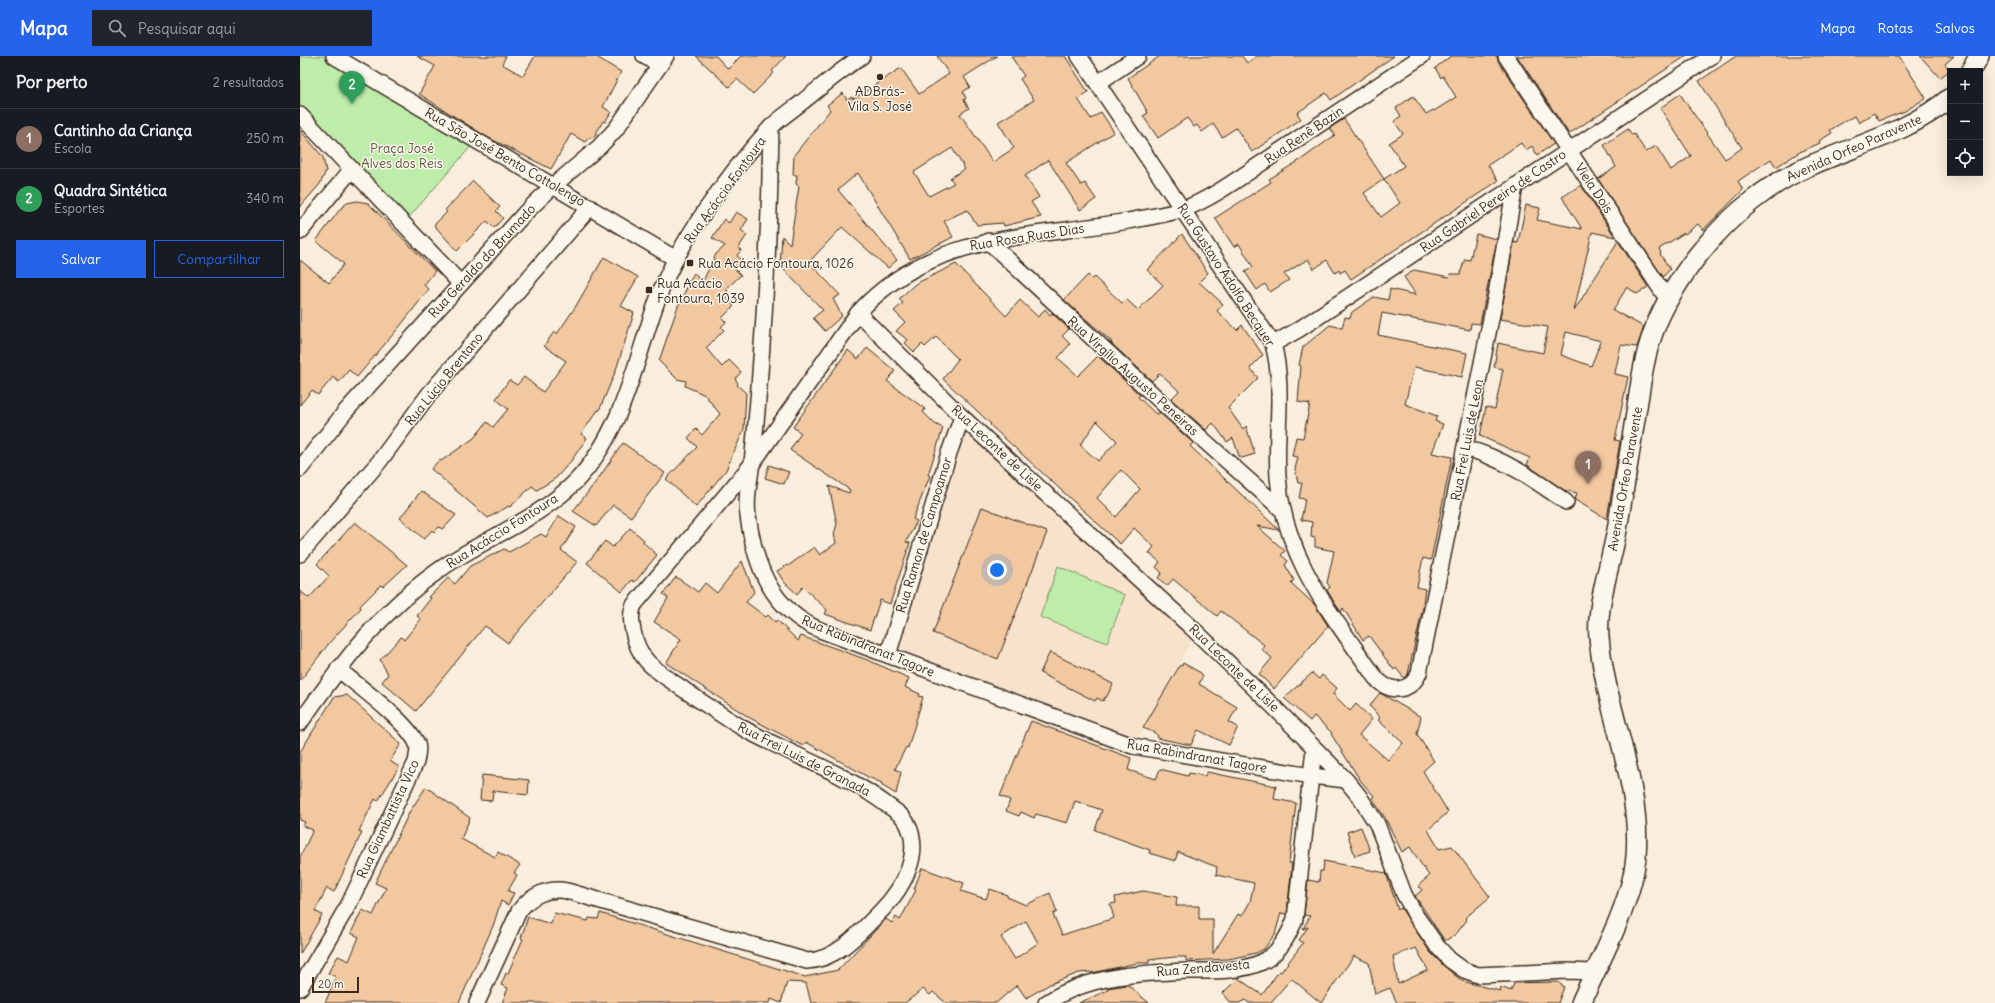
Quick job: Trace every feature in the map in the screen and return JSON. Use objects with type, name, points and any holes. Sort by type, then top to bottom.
[{"type":"main road","points":[[1973,68],[1979,56]]},
{"type":"main road","name":"Avenida Orfeo Paravente","points":[[1581,1003],[1629,891],[1636,858],[1637,827],[1631,785],[1603,663],[1599,640],[1599,618],[1618,525],[1643,369],[1653,332],[1668,300],[1702,250],[1737,213],[1773,186],[1806,167],[1922,119],[1947,100]]},
{"type":"street","name":"Rua São José Bento Cottolengo","points":[[334,56],[676,259]]},
{"type":"street","points":[[644,56],[663,61]]},
{"type":"street","name":"Rua Acáccio Fontoura","points":[[300,723],[338,669],[366,635],[411,592],[443,567],[544,507],[577,480],[608,436],[633,378],[657,299],[676,259],[704,214],[771,127],[862,56]]},
{"type":"street","name":"Rua Gustavo Adolfo Becquer","points":[[1079,56],[1273,344],[1279,369],[1277,456],[1281,509],[1299,560],[1315,588],[1380,684],[1386,687],[1400,689],[1406,687]]},
{"type":"street","points":[[1098,83],[1138,56]]},
{"type":"street","name":"Rua Renê Bazin","points":[[1183,209],[1206,199],[1228,185],[1422,56]]},
{"type":"street","name":"Viela Dois","points":[[1506,56],[1668,300]]},
{"type":"street","name":"Rua Gabriel Pereira de Castro","points":[[1273,344],[1298,330],[1712,56]]},
{"type":"street","name":"Rua Geraldo do Brumado","points":[[300,469],[345,412],[460,283],[526,212],[553,186],[599,147],[616,129],[663,61]]},
{"type":"street","points":[[300,116],[460,283]]},
{"type":"street","name":"Rua Rabindranat Tagore","points":[[771,127],[767,265],[759,386],[752,464],[746,504],[758,562],[769,587],[787,610],[805,623],[1133,746],[1311,776]]},
{"type":"street","points":[[300,232],[351,170]]},
{"type":"street","name":"Rua Frei Luis de Leon","points":[[1406,687],[1412,685],[1419,673],[1498,286],[1515,186]]},
{"type":"street","name":"Rua Lúcio Brentano","points":[[300,554],[379,462],[429,394],[590,207]]},
{"type":"street","name":"Rua Rosa Ruas Dias","points":[[752,464],[858,313],[874,296],[892,281],[952,251],[988,241],[1121,222],[1183,209]]},
{"type":"street","name":"Rua Virgílio Augusto Peneiras","points":[[988,241],[1172,412],[1281,509]]},
{"type":"street","name":"Rua Leconte de Lisle","points":[[858,313],[962,417],[1191,627],[1346,780],[1359,796],[1377,824],[1404,894],[1416,916],[1437,946],[1458,967],[1478,975],[1488,976],[1553,972],[1594,972]]},
{"type":"street","name":"Rua Ramon de Campoamor","points":[[888,655],[938,488],[962,417]]},
{"type":"street","points":[[1465,448],[1493,457],[1529,476],[1566,502]]},
{"type":"street","name":"Rua Frei Luis de Granada","points":[[477,1003],[519,911],[529,900],[547,891],[567,890],[798,959],[815,960],[832,955],[849,941],[884,907],[899,890],[906,879],[912,856],[913,843],[907,822],[900,814],[857,784],[748,731],[701,702],[652,668],[643,658],[636,646],[631,615],[634,605],[752,464]]},
{"type":"street","name":"Rua Giambattista Vico","points":[[300,988],[348,904],[413,768],[418,751],[416,743],[407,729],[371,696],[338,669]]},
{"type":"street","name":"Rua Zendavesta","points":[[1046,1003],[1062,994],[1109,978],[1141,973],[1231,969],[1255,964],[1270,955],[1290,932],[1295,919],[1314,749]]},
{"type":"street","points":[[1311,776],[1346,780]]},
{"type":"shaded area","points":[[967,429],[1194,636],[1138,740],[895,652],[954,453]]},
{"type":"green space","name":"Praça José Alves dos Reis","points":[[300,56],[329,56],[473,144],[404,223],[300,114]]},
{"type":"green space","points":[[1058,566],[1125,595],[1107,643],[1040,617]]},
{"type":"building","points":[[417,56],[506,56],[502,64],[523,76],[535,56],[595,56],[621,72],[603,107],[611,112],[605,122],[603,121],[594,137],[589,138],[585,142],[571,134],[551,169],[487,137],[419,94],[435,66]]},
{"type":"building","points":[[696,56],[716,56],[728,69],[741,56],[786,56],[772,71],[774,73],[753,94],[737,79],[729,87]]},
{"type":"building","points":[[937,56],[997,56],[964,77],[970,87],[963,92],[966,98],[964,100],[969,108],[960,114],[993,162],[1014,148],[998,122],[1034,100],[1020,79],[1024,76],[1011,56],[1065,56],[1088,92],[1078,99],[1091,119],[1101,112],[1114,132],[1066,163],[1081,185],[1085,183],[1096,199],[1080,210],[1048,160],[1025,176],[1039,197],[1031,202],[1041,217],[1004,226],[1003,223],[977,225],[967,210],[944,221],[953,237],[910,259],[858,173],[838,190],[897,260],[888,268],[842,227],[809,262],[840,295],[833,299],[842,316],[825,331],[813,318],[823,310],[780,266],[782,236],[790,244],[799,186],[796,184],[797,175],[793,175],[794,155],[830,110],[827,105],[843,93],[847,100],[852,97],[853,99],[901,68],[919,94],[949,74]],"holes":[[[952,148],[965,169],[950,178],[954,183],[929,196],[914,172]]]},
{"type":"building","points":[[1160,56],[1242,56],[1247,63],[1257,56],[1394,56],[1331,100],[1326,93],[1297,113],[1301,119],[1252,152],[1236,128],[1222,137],[1213,124],[1202,132],[1197,125],[1194,127],[1187,118],[1158,138],[1143,116],[1148,113],[1128,78]]},
{"type":"building","points":[[1451,56],[1497,56],[1498,61],[1554,144],[1537,155],[1532,146],[1526,150],[1521,143],[1488,165],[1498,181],[1351,279],[1345,270],[1340,273],[1339,270],[1335,273],[1327,260],[1314,269],[1308,259],[1284,274],[1289,280],[1270,292],[1265,284],[1257,290],[1245,272],[1253,267],[1239,244],[1234,247],[1215,218],[1271,182],[1269,179],[1302,159],[1335,135],[1330,128],[1344,119],[1384,179],[1404,166],[1389,143],[1403,134],[1394,121],[1401,116],[1396,108],[1413,96],[1426,114],[1433,110],[1434,111],[1456,97],[1443,76],[1441,78],[1435,68]],"holes":[[[1384,179],[1400,203],[1381,217],[1364,193]]]},
{"type":"building","points":[[1517,56],[1686,56],[1569,134]]},
{"type":"building","points":[[1736,56],[1899,56],[1926,98],[1905,111],[1879,121],[1874,113],[1859,123],[1855,116],[1852,117],[1830,130],[1832,133],[1819,141],[1820,143],[1800,152],[1776,167],[1771,159],[1738,181],[1743,190],[1703,230],[1698,224],[1685,234],[1684,233],[1659,249],[1660,254],[1670,269],[1663,277],[1598,179],[1616,167],[1604,145],[1628,129],[1632,135],[1634,134],[1646,152],[1656,146],[1671,170],[1691,156],[1660,108],[1680,94],[1725,159],[1742,148],[1699,81]]},
{"type":"building","points":[[1920,56],[1954,56],[1945,64],[1948,68],[1947,68],[1947,72],[1940,78]]},
{"type":"building","points":[[300,130],[323,157],[326,171],[320,184],[300,207]]},
{"type":"building","points":[[473,181],[500,207],[496,211],[503,218],[494,228],[487,221],[457,251],[434,225],[447,212],[445,210]]},
{"type":"building","points":[[1581,185],[1615,237],[1592,232],[1574,311],[1618,241],[1648,287],[1637,294],[1627,287],[1613,310],[1644,327],[1637,347],[1621,345],[1616,368],[1615,374],[1628,377],[1615,440],[1620,441],[1607,519],[1575,500],[1577,493],[1564,490],[1527,465],[1530,458],[1480,436],[1486,407],[1495,409],[1503,369],[1494,367],[1498,343],[1543,353],[1548,327],[1500,319],[1514,242],[1518,243],[1526,205],[1540,208],[1537,220],[1582,229],[1562,197]],"holes":[[[1566,332],[1601,341],[1591,366],[1561,355]]]},
{"type":"building","points":[[357,201],[368,203],[435,271],[424,285],[429,289],[357,377],[349,370],[339,382],[333,377],[318,395],[312,390],[300,405],[300,260],[329,283],[344,264],[316,241],[341,208],[347,203]]},
{"type":"building","points":[[736,212],[748,219],[741,230],[747,235],[739,247],[741,251],[737,255],[742,262],[734,268],[741,275],[726,289],[728,291],[724,295],[734,306],[722,318],[726,322],[721,327],[724,330],[706,348],[722,367],[729,360],[741,372],[735,379],[738,383],[737,385],[746,393],[744,429],[726,470],[696,507],[666,479],[697,447],[688,438],[696,429],[702,435],[720,414],[705,395],[685,386],[686,381],[677,379],[659,361],[678,306],[694,273],[702,283],[716,254],[725,246],[712,238],[724,219],[729,223]]},
{"type":"building","points":[[1182,234],[1208,273],[1199,282],[1223,304],[1217,311],[1237,330],[1242,325],[1263,355],[1250,368],[1258,378],[1228,408],[1243,429],[1246,426],[1255,454],[1242,458],[1239,456],[1233,438],[1227,442],[1213,423],[1206,430],[1171,399],[1179,391],[1160,373],[1152,381],[1111,343],[1112,342],[1064,300],[1088,275],[1092,279],[1094,277],[1122,303],[1126,299],[1138,310],[1163,285],[1147,270]]},
{"type":"building","points":[[1476,234],[1497,239],[1480,324],[1471,323],[1470,330],[1382,313],[1378,335],[1467,353],[1462,377],[1414,367],[1405,404],[1437,416],[1435,421],[1443,424],[1432,453],[1452,457],[1431,560],[1423,558],[1417,587],[1425,589],[1424,603],[1408,674],[1404,678],[1396,668],[1394,670],[1369,636],[1363,640],[1343,608],[1341,612],[1334,602],[1327,590],[1330,587],[1327,583],[1334,551],[1315,547],[1315,538],[1311,537],[1312,522],[1301,520],[1305,499],[1299,498],[1302,483],[1298,483],[1295,469],[1298,457],[1292,456],[1296,437],[1303,438],[1310,404],[1298,402],[1301,366],[1299,365],[1303,347],[1330,325],[1342,328],[1345,317],[1350,318],[1352,312],[1374,297],[1388,300],[1390,289],[1416,295],[1404,277],[1414,270],[1449,277],[1450,274],[1460,274],[1465,259],[1470,260]]},
{"type":"building","points":[[604,257],[638,277],[621,306],[634,313],[616,370],[599,411],[598,410],[581,434],[587,438],[571,461],[556,478],[537,490],[532,486],[510,507],[509,506],[488,518],[431,469],[439,460],[441,461],[474,438],[487,422],[493,427],[508,409],[496,399],[509,380],[517,385],[524,377],[543,392],[566,361],[544,346],[554,332],[557,334],[576,306]]},
{"type":"building","points":[[956,264],[1006,316],[1020,300],[1038,317],[1045,309],[1050,315],[1052,313],[1069,329],[1062,336],[1070,344],[1058,358],[1078,376],[1098,356],[1140,395],[1138,397],[1157,415],[1159,412],[1193,443],[1190,446],[1279,530],[1257,526],[1285,551],[1281,555],[1288,561],[1285,565],[1294,580],[1291,583],[1315,605],[1328,626],[1274,689],[1259,674],[1272,658],[1261,649],[1264,645],[1221,611],[1217,616],[1173,579],[1167,586],[1158,578],[1162,573],[1156,567],[1160,562],[1149,553],[1154,547],[1134,528],[1120,544],[990,425],[991,424],[943,379],[958,359],[936,337],[925,347],[922,344],[914,352],[905,343],[908,340],[896,331],[905,322],[894,311],[903,303],[899,299],[915,284]],"holes":[[[1097,421],[1117,441],[1098,461],[1080,445]],[[1121,470],[1140,489],[1116,517],[1097,498]]]},
{"type":"building","points":[[867,348],[895,371],[887,381],[925,409],[923,412],[935,424],[943,428],[928,475],[930,476],[913,519],[917,521],[906,542],[910,543],[890,604],[880,600],[870,630],[825,614],[827,610],[803,587],[797,594],[784,582],[777,571],[787,565],[788,566],[814,547],[820,555],[836,543],[834,534],[837,524],[829,486],[849,493],[850,490],[790,450],[801,433],[793,427],[848,350],[858,359]]},
{"type":"building","points":[[623,443],[665,473],[631,517],[613,505],[596,526],[573,511]]},
{"type":"building","points":[[769,465],[789,472],[784,484],[765,478]]},
{"type":"building","points":[[421,491],[456,515],[442,529],[439,527],[434,532],[432,530],[424,539],[400,518]]},
{"type":"building","points":[[982,507],[1047,532],[998,659],[933,633]]},
{"type":"building","points":[[559,516],[576,527],[561,550],[577,562],[508,643],[485,626],[416,711],[382,682],[388,674],[380,660],[401,637],[404,640],[421,619],[417,616],[431,598],[429,597],[448,578],[455,584],[470,566],[504,549],[509,552],[541,534],[546,537]]},
{"type":"building","points":[[355,522],[407,565],[383,587],[381,585],[360,606],[361,608],[330,642],[300,681],[300,591],[309,598],[329,576],[317,564]]},
{"type":"building","points":[[630,528],[644,540],[643,542],[657,555],[635,582],[632,580],[622,592],[587,563],[605,541],[613,547]]},
{"type":"building","points":[[742,561],[754,592],[746,602],[766,617],[768,615],[775,622],[777,620],[798,641],[801,636],[865,659],[909,678],[905,687],[923,697],[908,748],[906,747],[895,769],[901,772],[896,794],[881,785],[882,783],[868,777],[806,742],[803,746],[750,718],[666,663],[681,639],[654,622],[668,598],[663,594],[676,577],[698,592],[705,583],[717,593]]},
{"type":"building","points":[[1050,652],[1113,684],[1106,698],[1105,697],[1103,701],[1097,698],[1095,701],[1040,673]]},
{"type":"building","points":[[1183,663],[1201,673],[1203,676],[1199,684],[1237,707],[1229,722],[1238,727],[1229,745],[1198,730],[1191,745],[1157,738],[1158,736],[1155,733],[1143,728],[1180,665],[1182,666]]},
{"type":"building","points":[[1312,673],[1319,679],[1322,675],[1337,688],[1333,694],[1350,711],[1356,704],[1372,719],[1359,735],[1388,760],[1403,743],[1378,720],[1380,718],[1370,706],[1374,700],[1380,693],[1421,717],[1417,734],[1434,761],[1423,771],[1448,812],[1428,830],[1439,849],[1452,846],[1490,897],[1465,918],[1467,920],[1456,934],[1445,941],[1415,896],[1422,890],[1418,886],[1429,876],[1410,847],[1402,852],[1385,818],[1372,798],[1374,796],[1360,780],[1331,734],[1332,733],[1314,716],[1310,721],[1284,698]]},
{"type":"building","points":[[347,695],[401,744],[390,761],[399,767],[378,801],[375,799],[359,831],[362,832],[334,892],[327,888],[315,911],[322,915],[300,954],[300,857],[313,830],[303,826],[305,822],[300,820],[300,752],[334,697]]},
{"type":"building","points":[[1031,721],[1131,758],[1128,770],[1156,779],[1160,769],[1188,776],[1189,773],[1205,776],[1207,772],[1276,786],[1274,799],[1296,803],[1289,863],[1292,863],[1287,914],[1281,913],[1275,934],[1264,949],[1256,953],[1229,959],[1186,961],[1186,957],[1175,957],[1148,960],[1149,963],[1137,963],[1092,973],[1079,973],[1050,984],[1026,998],[1017,985],[996,1003],[946,1003],[933,992],[930,995],[923,989],[905,1003],[811,1003],[806,983],[787,982],[781,1003],[771,999],[770,1003],[502,1003],[508,988],[501,985],[523,939],[521,938],[528,917],[551,924],[554,913],[588,921],[589,918],[598,919],[600,913],[805,977],[838,970],[886,919],[892,923],[896,917],[900,920],[916,890],[914,889],[922,868],[964,883],[961,891],[986,899],[990,889],[1007,895],[1007,897],[1026,905],[1050,893],[1057,912],[1053,914],[1062,935],[1114,918],[1110,904],[1116,903],[1115,897],[1143,891],[1177,897],[1176,906],[1199,906],[1199,919],[1213,919],[1213,954],[1238,914],[1242,916],[1250,902],[1254,883],[1216,875],[1217,867],[1178,852],[1175,861],[1149,853],[1150,850],[1095,830],[1102,810],[1075,801],[1067,823],[1036,814],[1034,818],[1021,812],[1019,816],[1006,811],[1010,800],[1000,796]],"holes":[[[1026,921],[1038,943],[1015,959],[1001,937]]]},
{"type":"building","points":[[482,775],[529,780],[528,795],[493,791],[492,801],[480,800]]},
{"type":"building","points":[[426,787],[470,818],[461,839],[495,857],[498,852],[520,865],[514,873],[517,875],[508,891],[514,893],[508,905],[501,901],[493,926],[459,1003],[325,1003],[336,977],[328,973],[338,956],[349,961],[359,937],[351,933],[362,910],[373,915],[386,888],[375,883],[410,811]]},
{"type":"building","points":[[1361,827],[1370,851],[1355,856],[1347,832]]},
{"type":"building","points":[[1324,861],[1386,873],[1398,910],[1401,908],[1430,952],[1462,981],[1500,991],[1501,987],[1511,991],[1514,983],[1558,982],[1564,987],[1558,1003],[1397,1003],[1390,988],[1375,994],[1369,963],[1354,956],[1321,1003],[1292,979],[1271,1002],[1272,1003],[1249,1003],[1245,1000],[1239,1003],[1231,1003],[1223,993],[1238,978],[1262,995],[1279,971],[1281,972],[1303,943],[1299,940],[1308,927],[1303,929],[1310,916],[1304,915],[1308,880],[1319,882],[1320,871],[1323,871]],"holes":[[[1416,948],[1428,970],[1398,984],[1393,956]]]},
{"type":"building","points":[[1128,985],[1149,1003],[1079,1003],[1108,990],[1107,988]]},
{"type":"place","name":"ADBrás- Vila S. José","points":[[880,77]]},
{"type":"place","name":"Quadra Sintética","points":[[352,104]]},
{"type":"place","name":"Rua Acácio Fontoura, 1026","points":[[690,263]]},
{"type":"place","name":"Rua Acácio Fontoura, 1039","points":[[649,290]]},
{"type":"place","name":"Cantinho da Criança","points":[[1588,484]]}]
